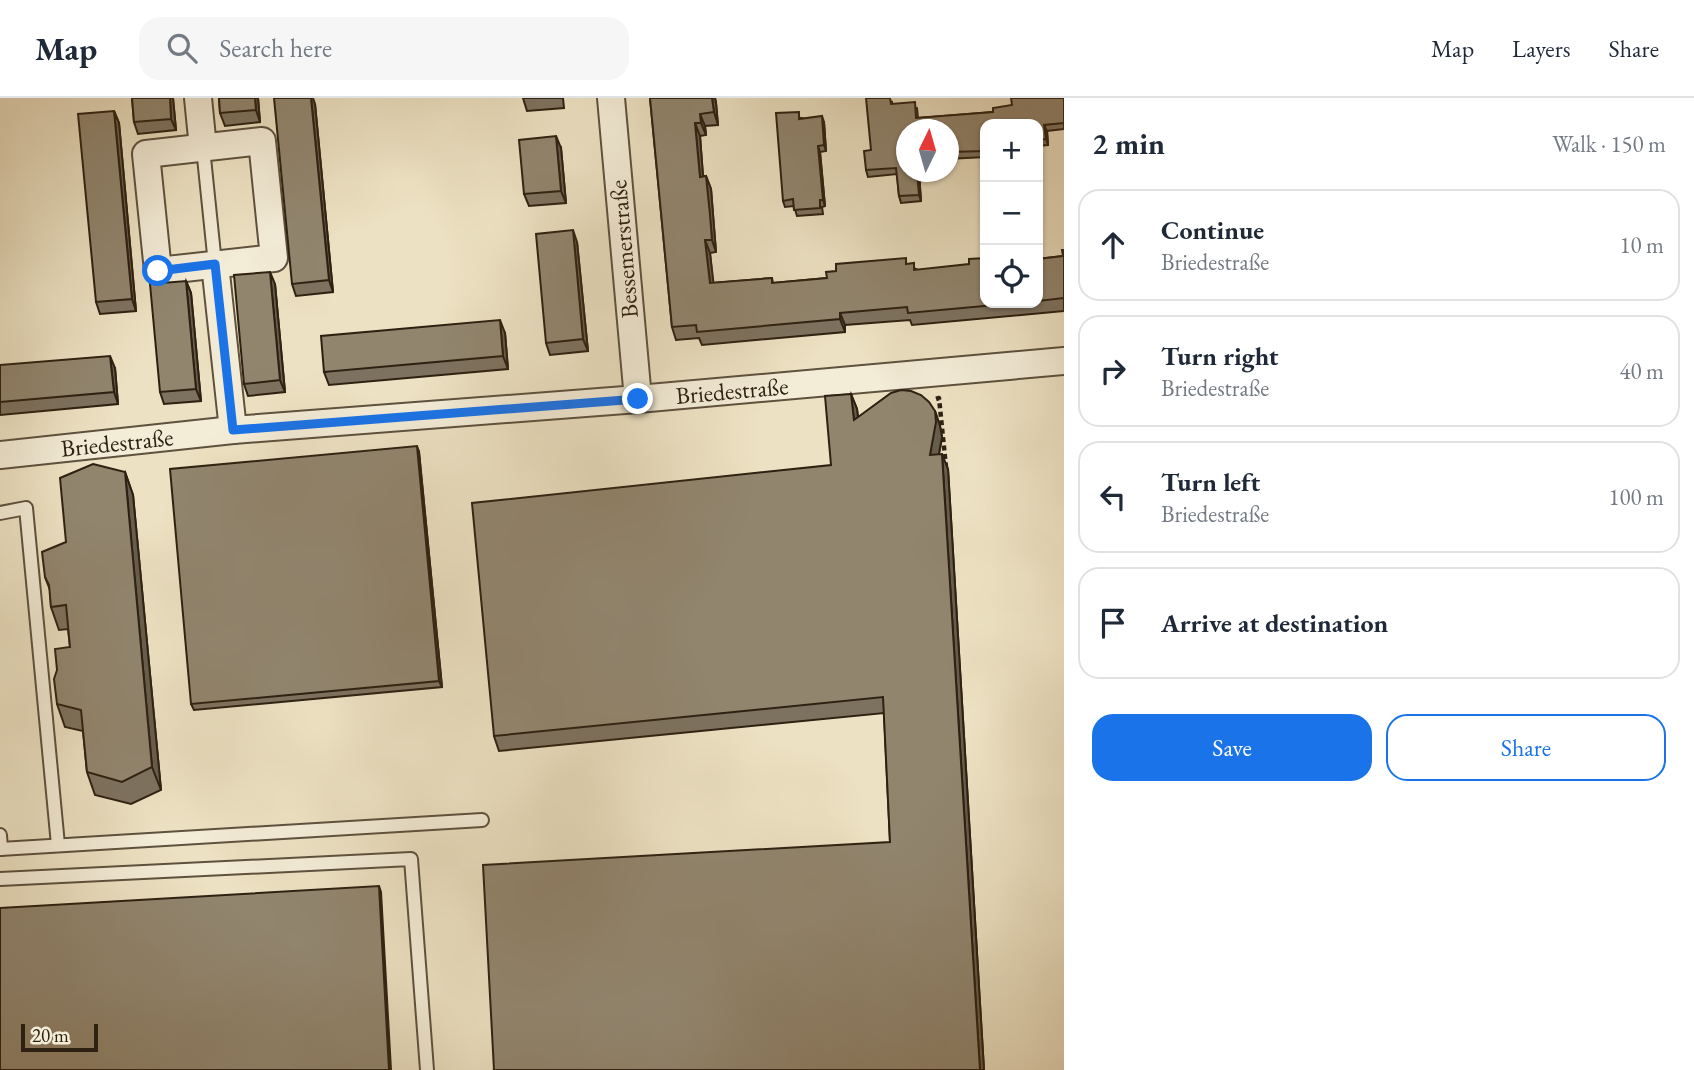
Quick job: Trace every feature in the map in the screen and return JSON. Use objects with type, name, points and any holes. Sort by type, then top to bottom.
[{"type":"street","points":[[198,98],[203,148]]},
{"type":"street","name":"Bessemerstraße","points":[[611,98],[638,399]]},
{"type":"street","points":[[262,141],[274,258],[215,264],[158,271],[146,154],[262,141]]},
{"type":"street","points":[[215,264],[233,430]]},
{"type":"street","name":"Briedestraße","points":[[0,455],[233,430],[638,399],[1064,361]]},
{"type":"lane","points":[[203,148],[215,264]]},
{"type":"lane","points":[[0,513],[26,508],[58,845]]},
{"type":"lane","points":[[0,835],[1,849],[482,820]]},
{"type":"lane","points":[[0,879],[411,859],[427,1070]]},
{"type":"path","points":[[926,400],[939,398],[946,467]]},
{"type":"building","points":[[132,98],[170,98],[171,119],[134,122]]},
{"type":"building","points":[[219,98],[255,98],[256,110],[220,113]]},
{"type":"building","points":[[274,98],[311,98],[329,280],[292,284]]},
{"type":"building","points":[[650,98],[712,98],[714,112],[700,114],[701,123],[695,123],[700,177],[706,176],[710,215],[712,240],[705,240],[710,283],[772,278],[772,283],[827,278],[826,272],[836,271],[836,264],[906,258],[906,264],[914,263],[914,270],[969,264],[969,259],[980,258],[980,306],[908,313],[907,307],[840,313],[840,319],[697,332],[696,325],[672,327]]},
{"type":"building","points":[[866,98],[890,98],[891,104],[915,102],[916,118],[993,112],[993,108],[1012,105],[1011,98],[1064,98],[1064,123],[1044,125],[1046,139],[1043,139],[1043,119],[980,119],[980,151],[959,152],[959,119],[896,119],[896,168],[866,170],[864,151],[871,150]]},
{"type":"building","points":[[114,111],[132,299],[96,302],[78,114]]},
{"type":"building","points":[[799,112],[799,119],[822,116],[824,145],[818,146],[823,200],[820,200],[820,208],[794,210],[793,199],[783,201],[776,113]]},
{"type":"building","points":[[556,136],[561,191],[524,194],[519,140]]},
{"type":"building","points":[[898,182],[918,182],[919,195],[899,196]]},
{"type":"building","points":[[573,230],[583,339],[546,343],[536,234]]},
{"type":"building","points":[[1064,250],[1064,298],[1043,300],[1043,258],[1063,256]]},
{"type":"building","points":[[270,272],[280,380],[244,384],[234,275]]},
{"type":"building","points":[[186,281],[196,389],[160,392],[150,284]]},
{"type":"building","points":[[500,320],[503,356],[324,372],[321,336]]},
{"type":"building","points":[[110,356],[114,392],[0,402],[0,365]]},
{"type":"building","points":[[901,390],[921,395],[935,411],[936,422],[930,455],[942,454],[980,1070],[494,1070],[483,865],[890,842],[883,697],[494,736],[472,503],[831,465],[825,396],[851,394],[854,420],[891,393]]},
{"type":"building","points":[[417,446],[439,681],[191,704],[170,469]]},
{"type":"building","points":[[93,464],[125,472],[152,767],[122,782],[87,772],[81,710],[57,704],[55,649],[70,647],[66,605],[51,607],[42,552],[66,542],[60,478]]},
{"type":"building","points":[[379,886],[389,1070],[0,1070],[0,908]]},
{"type":"route","points":[[158,271],[215,264],[233,430],[638,399]]}]
